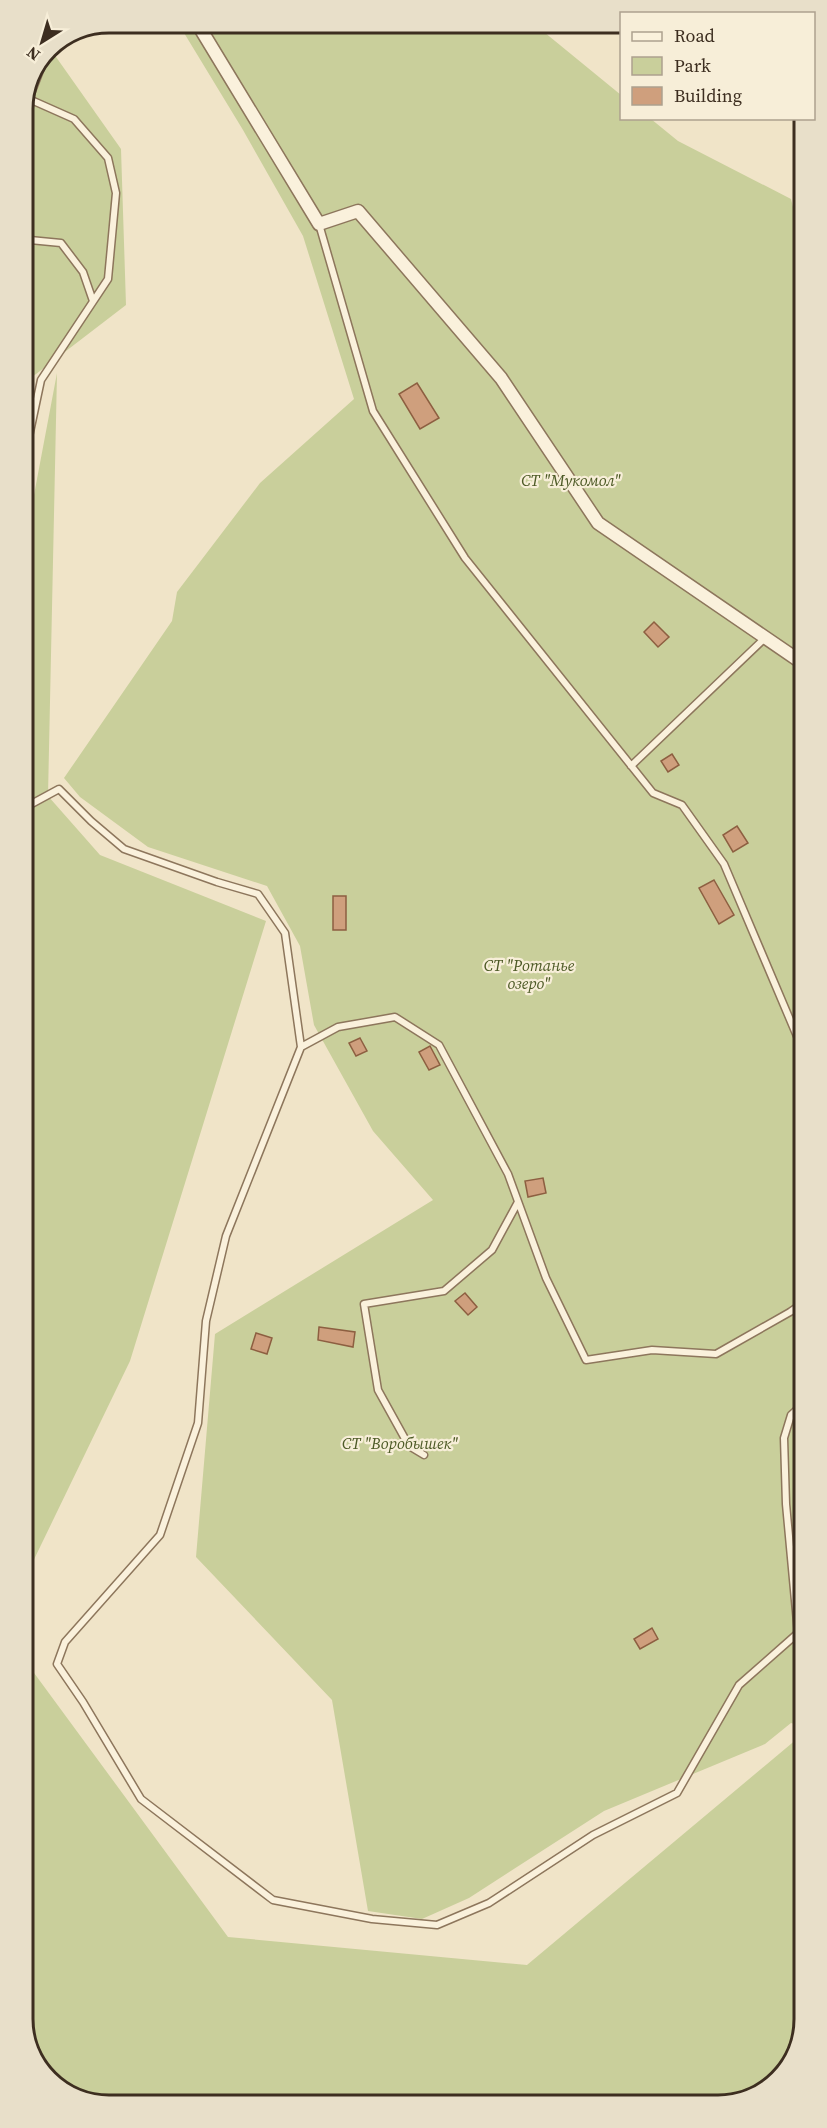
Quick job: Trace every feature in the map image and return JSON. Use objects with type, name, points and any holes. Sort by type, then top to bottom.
[{"type":"street","points":[[204,33],[319,224],[358,211],[501,378],[598,523],[794,658]]},
{"type":"lane","points":[[33,101],[74,119],[108,158],[116,194],[108,279],[41,380],[33,418]]},
{"type":"lane","points":[[319,224],[373,411],[465,558],[653,794],[682,805],[724,864],[794,1029]]},
{"type":"lane","points":[[33,240],[61,243],[83,272],[93,301]]},
{"type":"lane","points":[[631,766],[766,638]]},
{"type":"lane","points":[[33,803],[59,789],[91,821],[124,849],[258,894],[285,933],[301,1047],[226,1236],[206,1321],[198,1423],[160,1535],[65,1642],[57,1664],[83,1702],[141,1799],[273,1900],[372,1919],[437,1925],[489,1904],[593,1835],[677,1793],[738,1685],[794,1636]]},
{"type":"lane","points":[[301,1047],[338,1027],[395,1017],[439,1045],[508,1174],[546,1278],[586,1360],[652,1350],[716,1354],[794,1309]]},
{"type":"lane","points":[[424,1455],[409,1446],[378,1390],[364,1304],[444,1292],[492,1250],[518,1202]]},
{"type":"lane","points":[[794,1412],[791,1415],[784,1438],[786,1504],[794,1590]]},
{"type":"green space","points":[[184,33],[545,33],[620,94],[620,120],[652,120],[678,141],[791,199],[794,211],[794,1724],[791,1723],[765,1744],[604,1811],[469,1898],[422,1919],[368,1911],[332,1700],[196,1557],[215,1334],[433,1200],[373,1131],[314,1025],[300,946],[267,886],[148,847],[80,797],[64,778],[172,621],[177,592],[260,483],[354,399],[303,236],[243,130]]},
{"type":"green space","points":[[43,72],[67,72],[121,149],[126,305],[33,376],[33,104],[34,94]]},
{"type":"green space","points":[[57,373],[48,796],[100,855],[266,921],[130,1361],[33,1562],[33,500]]},
{"type":"green space","points":[[33,1672],[228,1937],[527,1965],[794,1741],[793,2034],[786,2053],[772,2073],[752,2087],[718,2095],[104,2095],[71,2085],[55,2073],[41,2053],[34,2034]]},
{"type":"building","points":[[417,383],[439,418],[420,429],[399,394]]},
{"type":"building","points":[[654,622],[669,637],[658,647],[644,632]]},
{"type":"building","points":[[672,754],[679,765],[668,772],[661,761]]},
{"type":"building","points":[[737,826],[748,843],[733,852],[723,835]]},
{"type":"building","points":[[714,880],[734,915],[719,924],[699,888]]},
{"type":"building","points":[[333,896],[346,896],[346,930],[333,930]]},
{"type":"building","points":[[360,1038],[367,1051],[356,1056],[349,1043]]},
{"type":"building","points":[[430,1046],[440,1065],[429,1070],[419,1052]]},
{"type":"building","points":[[543,1178],[546,1193],[528,1197],[525,1181]]},
{"type":"building","points":[[465,1293],[477,1307],[468,1315],[455,1301]]},
{"type":"building","points":[[319,1327],[355,1332],[353,1347],[318,1340]]},
{"type":"building","points":[[256,1333],[272,1338],[267,1354],[251,1349]]},
{"type":"building","points":[[652,1628],[658,1639],[640,1649],[634,1639]]},
{"type":"park label","name":"СТ \"Мукомол\"","points":[[571,480]]},
{"type":"park label","name":"СТ \"Ротанье озеро\"","points":[[529,974]]},
{"type":"park label","name":"СТ \"Воробышек\"","points":[[400,1443]]}]
